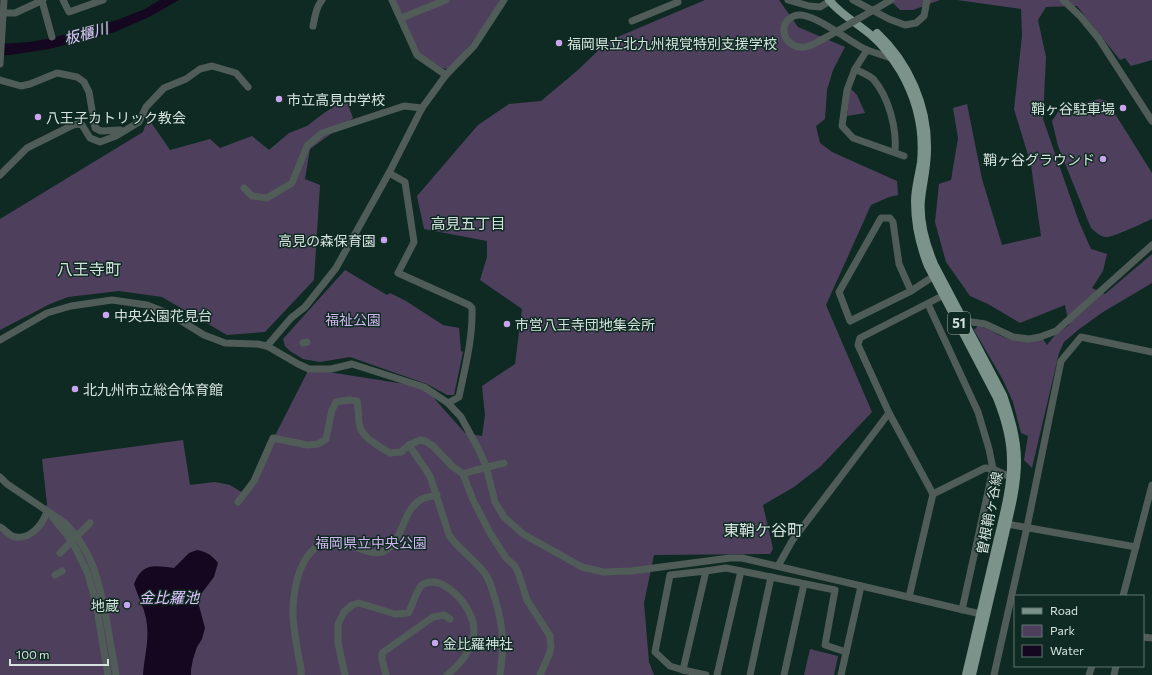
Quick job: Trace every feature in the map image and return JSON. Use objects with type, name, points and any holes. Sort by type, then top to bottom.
[{"type":"main road","name":"曽根鞘ヶ谷線","points":[[832,0],[837,9],[880,43],[901,71],[915,101],[922,136],[922,151],[915,200],[916,218],[923,252],[928,266],[998,398],[1009,440],[1011,460],[1010,477],[972,675]]},
{"type":"main road","name":"曽根鞘ヶ谷線","points":[[832,0],[841,5],[875,31],[896,54],[906,69],[920,99],[927,136],[927,159],[921,200],[928,250],[1003,395],[1015,439],[1017,460],[1016,484],[1007,524],[966,675]]},
{"type":"street","points":[[0,63],[4,0]]},
{"type":"street","points":[[2,13],[15,13],[42,0],[52,37]]},
{"type":"street","points":[[63,0],[69,12],[100,1]]},
{"type":"street","points":[[313,26],[317,9],[322,0]]},
{"type":"street","points":[[392,0],[417,55],[446,75]]},
{"type":"street","points":[[401,18],[446,0]]},
{"type":"street","points":[[268,346],[291,318],[305,307],[336,268],[389,173],[422,108],[446,75],[474,46],[504,0]]},
{"type":"street","points":[[632,21],[678,2],[677,0]]},
{"type":"street","points":[[788,0],[809,6],[820,7],[832,0]]},
{"type":"street","points":[[853,0],[889,19],[905,25],[916,23],[924,16],[927,0]]},
{"type":"street","points":[[891,0],[825,38],[804,47],[792,46],[786,39],[784,28],[786,22],[790,18],[797,15],[810,17],[867,50],[891,58]]},
{"type":"street","points":[[1063,0],[1081,17],[1098,39],[1152,121]]},
{"type":"street","points":[[867,50],[855,69],[847,90],[842,126],[853,138],[904,156]]},
{"type":"street","points":[[0,175],[27,148],[73,125],[82,125],[90,138],[100,142],[116,136],[139,122],[146,107],[164,88],[186,79],[200,69],[212,66],[236,73],[248,87]]},
{"type":"street","points":[[855,69],[873,79],[888,105],[894,126],[895,152]]},
{"type":"street","points":[[0,80],[21,86],[57,73],[77,76],[84,82],[89,92],[95,128],[101,131],[112,132],[124,130]]},
{"type":"street","points":[[244,188],[252,196],[267,198],[292,183],[307,146],[322,133],[404,106],[422,108]]},
{"type":"street","points":[[389,173],[405,182],[414,242],[398,273],[472,308],[469,350],[459,397],[448,403]]},
{"type":"street","points":[[911,291],[898,264],[893,222],[890,218],[881,218],[839,292],[850,321],[911,291],[934,276]]},
{"type":"street","points":[[965,321],[985,324],[1013,337],[1029,339],[1040,337],[1056,331],[1152,245]]},
{"type":"street","points":[[909,597],[933,494],[889,413],[858,345],[860,338],[944,295]]},
{"type":"street","points":[[0,340],[47,313],[71,306],[112,300],[147,305],[170,314],[204,335],[225,343],[257,344],[268,346],[295,363],[309,369],[331,369],[352,364],[424,388],[448,403],[461,416],[486,466],[495,502],[504,517],[523,534],[582,567],[603,572],[631,571],[730,558],[742,558],[983,615]]},
{"type":"street","points":[[928,304],[978,412],[988,443],[993,469],[962,610]]},
{"type":"street","points":[[994,675],[1027,527],[1061,361],[1081,337],[1152,352]]},
{"type":"street","points":[[238,502],[254,481],[273,438],[307,445],[318,444],[326,439],[332,410],[336,402],[349,400],[357,401],[360,411],[359,422],[361,430],[366,437],[390,453],[401,452],[420,440],[433,446],[452,466],[463,474],[473,500],[490,533],[506,558],[518,572],[526,600],[550,636],[551,647],[549,655],[540,675]]},
{"type":"street","points":[[778,566],[792,541],[889,413]]},
{"type":"street","points":[[409,446],[430,476],[453,541],[483,571],[490,583],[503,631],[504,647],[500,675]]},
{"type":"street","points":[[463,474],[504,464]]},
{"type":"street","points":[[933,494],[985,468],[993,469],[1010,477]]},
{"type":"street","points":[[0,477],[7,484],[65,523],[72,530],[86,550],[95,569],[101,590],[116,675]]},
{"type":"street","points":[[1123,595],[1152,486]]},
{"type":"street","points":[[301,675],[294,630],[294,595],[302,564],[310,551],[319,545],[331,542],[342,542],[376,553],[386,551],[395,542],[411,508],[422,499],[437,495]]},
{"type":"street","points":[[0,527],[11,536],[23,538],[31,534],[43,522],[47,512]]},
{"type":"street","points":[[47,512],[67,535],[76,549],[88,574],[96,603],[108,675]]},
{"type":"street","points":[[60,553],[90,523]]},
{"type":"street","points":[[1007,524],[1136,547]]},
{"type":"street","points":[[706,675],[670,666],[655,652],[670,575],[726,568],[835,590],[825,645],[846,652]]},
{"type":"street","points":[[55,575],[62,571]]},
{"type":"street","points":[[682,670],[696,619],[706,571]]},
{"type":"street","points":[[717,675],[741,571]]},
{"type":"street","points":[[750,675],[771,578]]},
{"type":"street","points":[[344,675],[338,643],[338,624],[344,612],[352,605],[359,603],[395,614],[408,613],[418,590],[422,585],[432,582],[439,582],[463,601],[470,615],[474,628],[471,646],[456,668],[447,675]]},
{"type":"street","points":[[784,675],[804,584]]},
{"type":"street","points":[[841,675],[861,586]]},
{"type":"street","points":[[386,675],[382,660],[382,653],[434,617],[444,615],[450,619]]},
{"type":"green space","points":[[395,0],[500,0],[475,39],[452,66],[447,69],[442,68],[418,52]]},
{"type":"green space","name":"福岡県立中央公園","points":[[705,0],[779,0],[798,27],[845,47],[833,70],[827,90],[825,119],[816,126],[820,143],[832,152],[897,181],[898,195],[889,197],[871,205],[826,305],[872,412],[821,466],[794,487],[763,505],[773,549],[770,554],[654,555],[644,603],[649,662],[654,675],[0,675],[0,530],[15,540],[36,528],[47,504],[42,459],[183,440],[190,485],[215,482],[230,485],[245,494],[309,369],[424,387],[465,433],[482,436],[485,415],[482,386],[515,364],[522,309],[480,280],[487,257],[487,241],[424,229],[417,196],[478,125],[509,104],[541,101],[578,70],[608,41]]},
{"type":"green space","points":[[890,0],[940,0],[913,10],[900,10]]},
{"type":"green space","points":[[957,0],[1152,0],[1152,60],[1131,66],[1125,58],[1120,60],[1077,6],[1046,7],[1038,20],[1046,57],[1043,119],[1079,222],[1091,249],[1107,254],[1103,271],[1092,288],[1105,294],[1152,254],[1152,283],[1103,312],[1064,342],[1059,353],[1032,468],[1024,460],[1028,436],[1021,433],[1013,402],[1003,380],[974,330],[978,326],[1009,339],[1043,339],[1047,345],[1055,335],[1069,325],[1065,305],[1020,323],[988,304],[970,296],[946,262],[935,222],[939,184],[951,180],[958,138],[953,108],[967,104],[982,179],[1002,245],[1041,236],[1031,165],[1014,109],[1022,36],[1021,9]]},
{"type":"green space","points":[[850,88],[857,95],[865,113],[847,116]]},
{"type":"green space","points":[[346,99],[353,118],[310,149],[305,179],[320,185],[314,280],[265,332],[227,335],[162,297],[119,291],[68,297],[50,304],[0,330],[0,219],[143,132],[148,118],[170,150],[210,139],[220,148],[252,136],[269,150],[289,133],[307,126]]},
{"type":"green space","name":"鞘ヶ谷グラウンド","points":[[1099,99],[1107,101],[1152,173],[1152,219],[1109,237],[1099,235],[1091,228],[1058,146],[1052,121],[1060,109]]},
{"type":"green space","name":"福祉公園","points":[[345,270],[387,295],[390,293],[406,301],[443,325],[459,328],[461,351],[463,352],[454,395],[447,395],[427,384],[350,357],[320,362],[303,359],[285,346],[283,339]]},
{"type":"green space","points":[[810,649],[838,656],[834,675],[804,675]]},
{"type":"water","name":"板櫃川","points":[[160,0],[179,0],[149,17],[115,32],[49,49],[10,55],[0,55],[0,44],[30,42],[52,38],[117,20],[145,9]]},
{"type":"water","name":"金比羅池","points":[[197,550],[209,554],[218,563],[214,577],[201,594],[198,602],[205,628],[193,659],[191,675],[143,675],[147,644],[147,625],[144,609],[134,584],[137,577],[141,572],[150,567],[155,566],[174,568],[189,553]]},
{"type":"place","name":"福岡県立北九州視覚特別支援学校","points":[[559,43]]},
{"type":"place","name":"市立高見中学校","points":[[279,99]]},
{"type":"place","name":"鞘ヶ谷駐車場","points":[[1123,108]]},
{"type":"place","name":"八王子カトリック教会","points":[[38,117]]},
{"type":"place","name":"鞘ヶ谷グラウンド","points":[[1103,159]]},
{"type":"place","name":"高見の森保育園","points":[[384,240]]},
{"type":"place","name":"中央公園花見台","points":[[106,315]]},
{"type":"place","name":"市営八王寺団地集会所","points":[[507,324]]},
{"type":"place","name":"北九州市立総合体育館","points":[[75,389]]},
{"type":"place","name":"地蔵","points":[[127,605]]},
{"type":"place","name":"金比羅神社","points":[[435,643]]},
{"type":"district","name":"高見五丁目","points":[[468,223]]},
{"type":"district","name":"八王寺町","points":[[89,268]]},
{"type":"district","name":"東鞘ケ谷町","points":[[763,529]]}]
